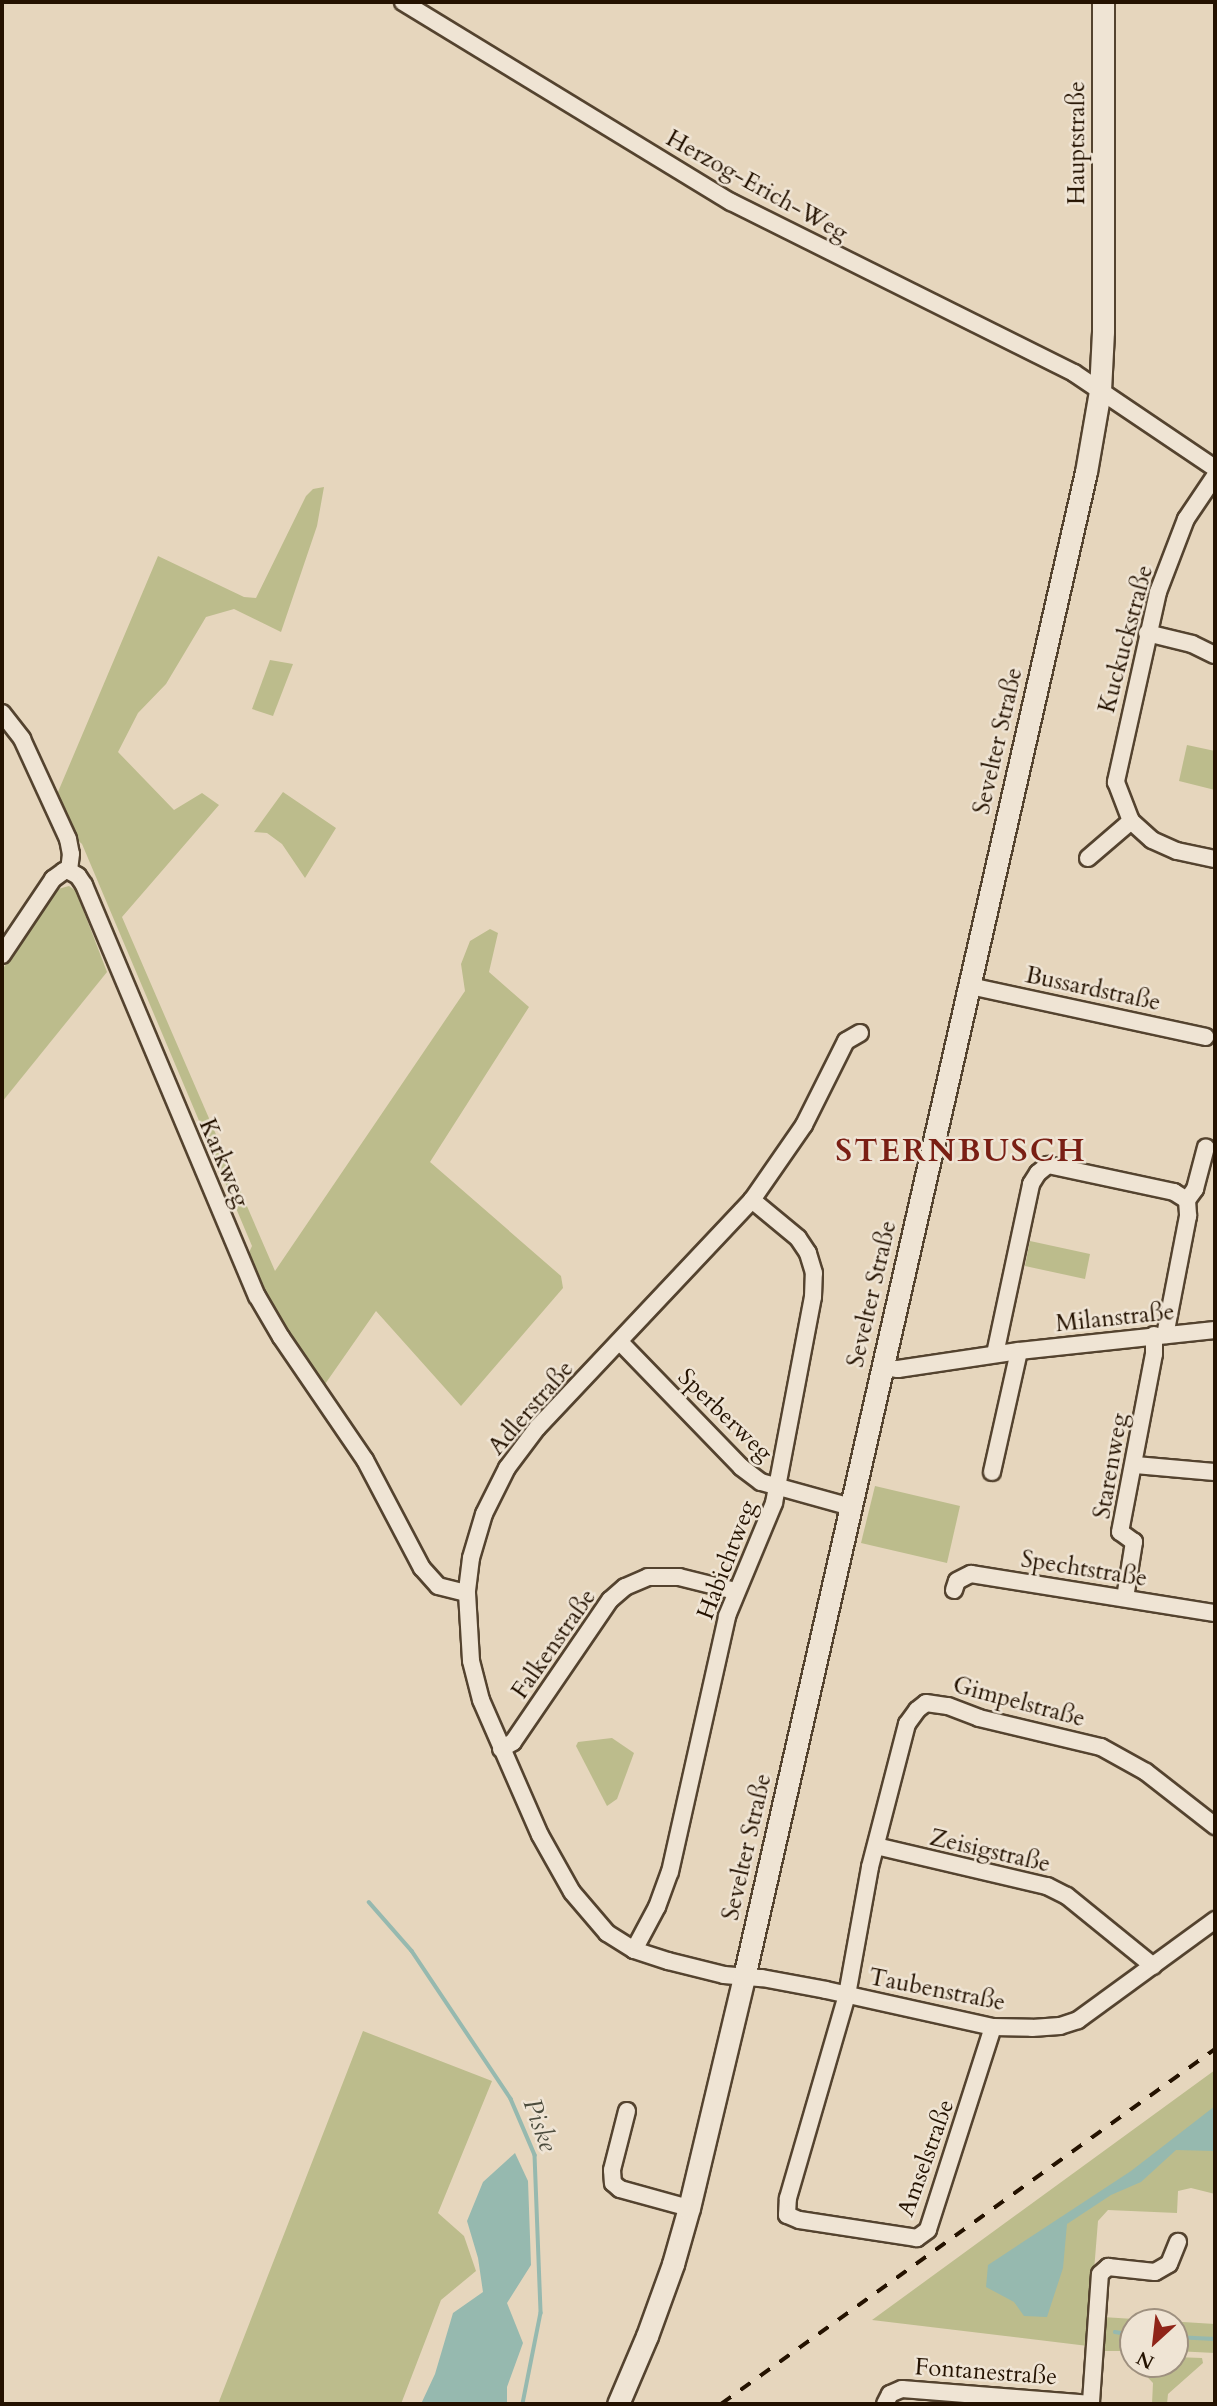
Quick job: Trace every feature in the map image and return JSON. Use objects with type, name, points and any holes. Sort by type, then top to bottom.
[{"type":"street","name":"Herzog-Erich-Weg","points":[[403,2],[731,202],[788,233],[961,315],[1100,391],[1215,468]]},
{"type":"street","name":"Hauptstraße","points":[[1100,391],[1104,285],[1102,2]]},
{"type":"street","name":"Sevelter Straße","points":[[618,2404],[647,2336],[673,2264],[689,2208],[970,986],[1086,472],[1100,391]]},
{"type":"street","name":"Kuckuckstraße","points":[[1131,821],[1116,782],[1147,633],[1158,592],[1186,519],[1215,476]]},
{"type":"street","points":[[1147,633],[1192,643],[1215,655]]},
{"type":"street","points":[[2,713],[22,739],[68,839],[71,854],[69,871],[64,871],[53,880],[2,955]]},
{"type":"street","points":[[1088,858],[1131,821],[1152,840],[1177,851],[1215,859]]},
{"type":"street","name":"Karkweg","points":[[69,871],[78,876],[84,885],[257,1296],[281,1337],[365,1460],[422,1568],[438,1586],[467,1593]]},
{"type":"street","name":"Bussardstraße","points":[[970,986],[1206,1037]]},
{"type":"street","name":"Adlerstraße","points":[[744,1977],[724,1975],[634,1950],[607,1933],[572,1892],[540,1835],[481,1700],[471,1661],[467,1593],[471,1558],[484,1514],[507,1468],[537,1428],[621,1343],[752,1200],[804,1125],[846,1041],[860,1033]]},
{"type":"street","name":"Starenweg","points":[[1125,1598],[1134,1542],[1120,1532],[1135,1465],[1154,1354],[1188,1216],[1187,1200],[1195,1189],[1206,1147]]},
{"type":"street","points":[[995,1354],[1031,1184],[1038,1173],[1048,1165],[1174,1192],[1187,1200]]},
{"type":"street","name":"Habichtweg","points":[[634,1950],[657,1907],[670,1872],[735,1591],[774,1503],[813,1297],[814,1273],[808,1253],[797,1238],[752,1200]]},
{"type":"street","name":"Milanstraße","points":[[883,1367],[898,1369],[1019,1351],[1215,1331]]},
{"type":"street","name":"Sperberweg","points":[[621,1343],[741,1467],[761,1482],[777,1489],[851,1507]]},
{"type":"street","points":[[992,1472],[1019,1351]]},
{"type":"street","points":[[1135,1465],[1215,1472]]},
{"type":"street","name":"Spechtstraße","points":[[954,1590],[957,1581],[971,1574],[1215,1613]]},
{"type":"street","name":"Falkenstraße","points":[[501,1749],[513,1742],[610,1600],[625,1587],[648,1577],[679,1577],[735,1591]]},
{"type":"street","name":"Gimpelstraße","points":[[847,1995],[876,1846],[907,1724],[926,1703],[1101,1747],[1146,1772],[1215,1826]]},
{"type":"street","name":"Zeisigstraße","points":[[876,1846],[1047,1886],[1067,1896],[1153,1966]]},
{"type":"street","name":"Taubenstraße","points":[[744,1977],[847,1995],[993,2027],[1051,2026],[1078,2020],[1215,1920]]},
{"type":"street","name":"Amselstraße","points":[[847,1995],[788,2198],[788,2215],[799,2220],[917,2238],[928,2230],[993,2027]]},
{"type":"street","points":[[627,2111],[612,2170],[613,2183],[620,2189],[689,2208]]},
{"type":"street","name":"Fontanestraße","points":[[884,2404],[890,2394],[902,2389],[1091,2403],[1100,2274],[1108,2267],[1155,2272],[1169,2264],[1178,2242]]},
{"type":"green space","points":[[324,487],[317,526],[281,632],[234,609],[206,617],[166,684],[138,713],[118,752],[174,810],[202,793],[219,805],[122,917],[275,1271],[465,991],[461,964],[470,941],[490,929],[498,933],[489,972],[529,1007],[430,1162],[561,1276],[563,1288],[461,1406],[376,1311],[323,1387],[286,1333],[259,1285],[247,1257],[252,1246],[82,844],[73,836],[55,799],[158,556],[244,597],[256,598],[306,496],[313,489]]},
{"type":"green space","points":[[270,660],[293,664],[273,716],[252,709]]},
{"type":"green space","points":[[1187,745],[1215,751],[1215,790],[1179,781]]},
{"type":"green space","points":[[283,792],[336,828],[305,878],[282,844],[267,833],[254,832]]},
{"type":"green space","points":[[69,886],[76,891],[107,972],[2,1102],[2,970],[58,889]]},
{"type":"green space","points":[[1030,1241],[1090,1254],[1085,1279],[1025,1266]]},
{"type":"green space","points":[[875,1486],[960,1506],[947,1563],[861,1543]]},
{"type":"green space","points":[[612,1738],[634,1753],[617,1799],[607,1806],[576,1746],[578,1742]]},
{"type":"green space","points":[[363,2031],[492,2081],[438,2213],[464,2236],[476,2271],[441,2300],[401,2404],[218,2404]]},
{"type":"green space","points":[[1215,2070],[1215,2194],[1191,2188],[1178,2191],[1177,2213],[1108,2210],[1098,2221],[1088,2346],[872,2320]]},
{"type":"green space","points":[[1102,2317],[1119,2318],[1119,2351],[1099,2351]]},
{"type":"green space","points":[[1189,2322],[1215,2324],[1215,2353],[1189,2352]]},
{"type":"green space","points":[[1189,2358],[1202,2358],[1203,2363],[1189,2375]]},
{"type":"green space","points":[[1148,2378],[1186,2378],[1168,2394],[1167,2404],[1152,2404],[1153,2383]]},
{"type":"water","points":[[1215,2106],[1215,2151],[1176,2150],[1141,2182],[1111,2195],[1067,2224],[1063,2268],[1047,2317],[1024,2316],[1014,2302],[986,2287],[988,2265],[1131,2171]]},
{"type":"water","points":[[515,2153],[528,2181],[531,2265],[507,2303],[523,2343],[507,2387],[507,2404],[421,2404],[435,2374],[453,2313],[483,2292],[478,2258],[467,2221],[483,2182]]},
{"type":"waterway","name":"Piske","points":[[369,1902],[412,1951],[511,2099],[535,2155],[541,2313],[523,2404]]},
{"type":"waterway","points":[[1115,2332],[1119,2333]]},
{"type":"waterway","points":[[1189,2338],[1215,2339]]},
{"type":"railway","points":[[721,2404],[1215,2049]]},
{"type":"district","name":"STERNBUSCH","points":[[961,1151]]}]
